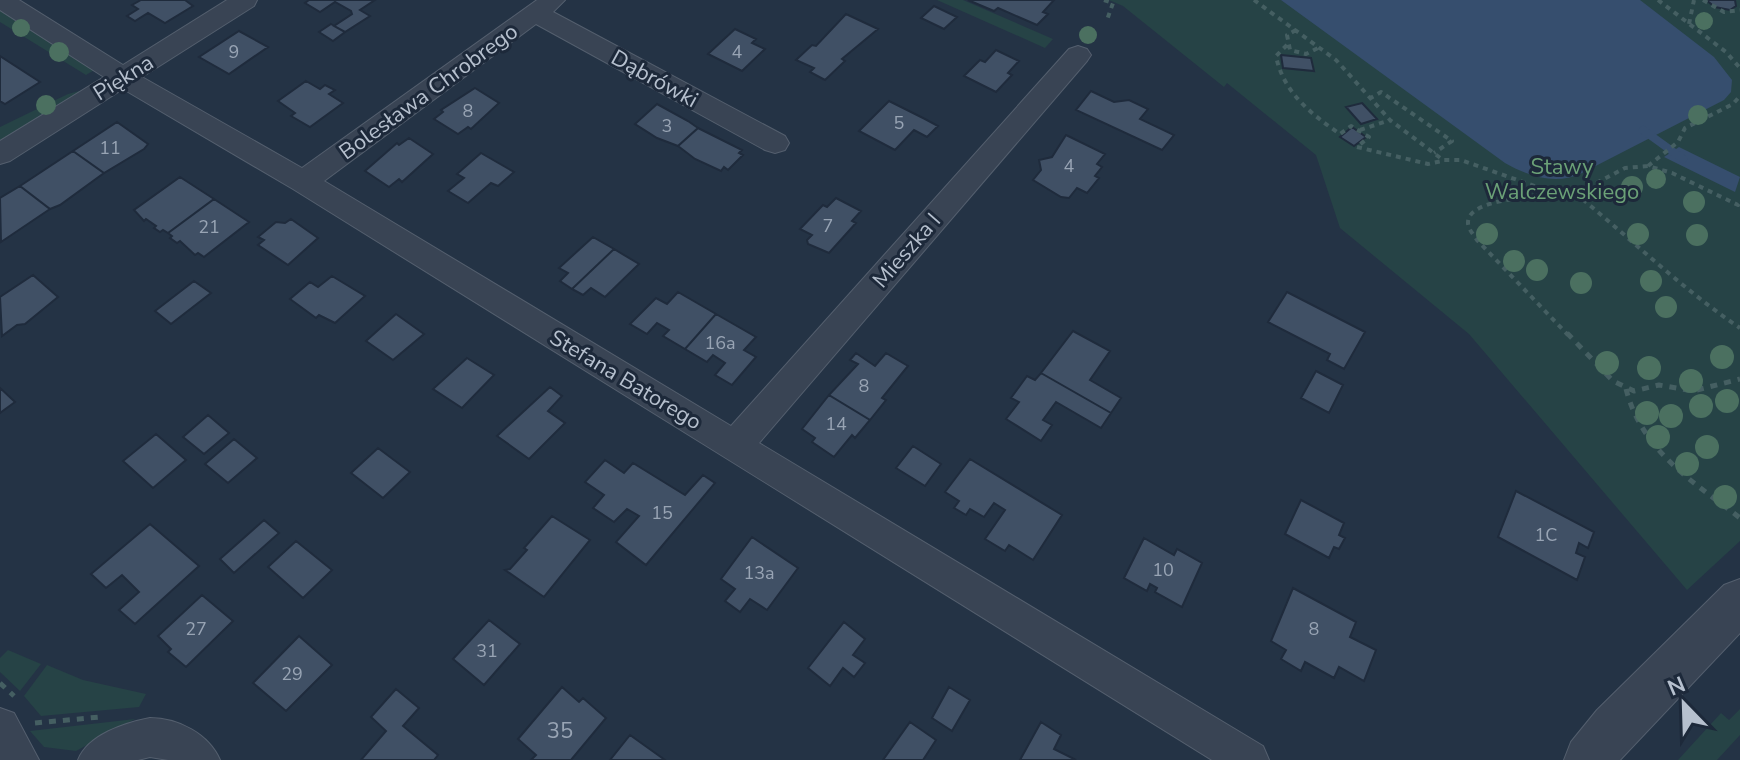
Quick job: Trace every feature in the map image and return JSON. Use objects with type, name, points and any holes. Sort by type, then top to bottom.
[{"type":"street","name":"Stefana Batorego","points":[[1,0],[1249,760]]},
{"type":"street","name":"Piękna","points":[[0,154],[245,0]]},
{"type":"street","name":"Dąbrówki","points":[[544,6],[775,143]]},
{"type":"street","name":"Bolesława Chrobrego","points":[[303,182],[544,6]]},
{"type":"street","name":"Mieszka I","points":[[735,446],[1078,55]]},
{"type":"street","points":[[1589,760],[1614,727],[1740,601]]},
{"type":"street","points":[[0,727],[19,760]]},
{"type":"street","points":[[98,760],[151,735],[165,736],[200,760]]},
{"type":"path","points":[[1104,0],[1113,3],[1107,20]]},
{"type":"path","points":[[1254,0],[1320,47],[1349,73],[1390,120],[1443,160]]},
{"type":"path","points":[[1658,0],[1726,52],[1740,68]]},
{"type":"path","points":[[1689,24],[1694,0]]},
{"type":"path","points":[[1703,0],[1717,10],[1730,13],[1740,10]]},
{"type":"path","points":[[1296,29],[1287,35],[1290,50],[1300,54],[1311,53],[1320,47]]},
{"type":"path","points":[[1287,45],[1276,56],[1284,79],[1310,112],[1340,134],[1351,126],[1369,137],[1357,147],[1428,164],[1461,160],[1558,194]]},
{"type":"path","points":[[1369,99],[1381,92],[1452,141],[1434,153]]},
{"type":"path","points":[[1648,166],[1673,146],[1685,128],[1733,104],[1740,96]]},
{"type":"path","points":[[1359,131],[1390,120]]},
{"type":"path","points":[[1740,201],[1738,205],[1672,173],[1648,166],[1625,168],[1575,193],[1479,207],[1468,218],[1468,226],[1477,240],[1613,381],[1625,388],[1640,390],[1659,385],[1700,390],[1740,379]]},
{"type":"path","points":[[1575,193],[1639,245],[1692,295],[1740,328]]},
{"type":"path","points":[[1625,388],[1629,405],[1652,446],[1740,518]]},
{"type":"green space","points":[[937,0],[963,0],[1053,39],[1045,48]]},
{"type":"green space","name":"Stawy Walczewskiego","points":[[1109,0],[1740,0],[1740,541],[1687,590],[1469,334],[1340,228],[1316,155],[1227,83],[1224,87],[1123,6]]},
{"type":"green space","points":[[0,10],[96,69],[86,75],[0,22]]},
{"type":"green space","points":[[83,90],[0,143],[0,127],[68,94]]},
{"type":"green space","points":[[8,650],[41,664],[20,691],[0,672],[0,658]]},
{"type":"green space","points":[[47,665],[83,680],[146,694],[139,707],[41,716],[24,696]]},
{"type":"green space","points":[[1740,709],[1740,735],[1717,760],[1678,760],[1721,713],[1729,720]]},
{"type":"green space","points":[[135,719],[76,751],[44,747],[30,731]]},
{"type":"water","name":"Stawy Walczewskiego","points":[[1281,0],[1640,0],[1714,57],[1732,80],[1731,92],[1724,100],[1580,174],[1561,179],[1542,178],[1505,163]]},
{"type":"water","points":[[1679,147],[1740,177],[1735,192],[1664,157]]},
{"type":"building","points":[[141,0],[185,0],[193,6],[165,23],[148,13],[135,21],[127,16],[138,9],[132,5]]},
{"type":"building","points":[[309,0],[375,0],[360,10],[370,16],[345,32],[334,26],[352,14],[351,11],[335,2],[320,12],[305,3]]},
{"type":"building","points":[[968,0],[1054,0],[1043,12],[1048,14],[1037,25],[998,8],[994,11]]},
{"type":"building","points":[[1706,0],[1735,0],[1736,6],[1730,10],[1715,7]]},
{"type":"building","points":[[934,6],[957,17],[944,29],[921,18]]},
{"type":"building","points":[[846,14],[878,29],[842,59],[845,61],[825,80],[810,72],[814,68],[796,60],[812,45],[816,46]]},
{"type":"building","points":[[331,24],[345,32],[333,41],[319,32]]},
{"type":"building","points":[[735,29],[756,39],[752,43],[765,49],[742,71],[708,54]]},
{"type":"building","points":[[239,31],[268,47],[229,74],[199,57]]},
{"type":"building","points":[[996,50],[1019,61],[1008,73],[1012,75],[996,92],[964,76]]},
{"type":"building","points":[[1281,55],[1311,58],[1314,71],[1283,68]]},
{"type":"building","points":[[0,56],[40,82],[5,104],[0,101]]},
{"type":"building","points":[[306,81],[320,89],[325,85],[335,90],[329,94],[343,103],[310,127],[291,116],[295,113],[278,101]]},
{"type":"building","points":[[475,88],[499,103],[471,129],[468,127],[458,134],[434,119],[443,112],[441,110]]},
{"type":"building","points":[[1091,91],[1114,102],[1129,100],[1148,109],[1140,119],[1174,135],[1162,150],[1076,110]]},
{"type":"building","points":[[889,101],[938,126],[927,137],[914,130],[895,150],[859,131]]},
{"type":"building","points":[[1362,103],[1377,119],[1361,124],[1346,107]]},
{"type":"building","points":[[657,104],[698,128],[678,146],[657,138],[635,124]]},
{"type":"building","points":[[117,122],[148,144],[144,149],[104,173],[73,151]]},
{"type":"building","points":[[1352,127],[1366,137],[1354,146],[1340,137]]},
{"type":"building","points":[[698,128],[742,150],[739,153],[743,155],[728,170],[724,167],[721,171],[695,159],[678,146]]},
{"type":"building","points":[[1066,135],[1105,154],[1097,164],[1102,167],[1095,176],[1099,178],[1087,193],[1077,188],[1069,198],[1061,197],[1033,180],[1041,170],[1039,160],[1052,157]]},
{"type":"building","points":[[409,138],[433,154],[402,182],[399,179],[389,187],[365,171],[397,143],[399,145]]},
{"type":"building","points":[[73,151],[104,173],[50,209],[20,186]]},
{"type":"building","points":[[481,153],[514,172],[498,186],[491,183],[468,203],[448,191],[464,178],[457,174]]},
{"type":"building","points":[[180,177],[214,199],[168,233],[160,232],[134,210]]},
{"type":"building","points":[[20,186],[50,209],[1,242],[0,198]]},
{"type":"building","points":[[836,198],[861,211],[852,221],[856,223],[829,253],[808,244],[807,240],[812,235],[800,229],[823,205],[827,207]]},
{"type":"building","points":[[214,199],[249,222],[204,257],[198,253],[195,255],[180,241],[177,243],[170,238],[172,236],[168,233]]},
{"type":"building","points":[[291,219],[318,238],[288,265],[258,245],[264,240],[258,237],[276,222],[285,223]]},
{"type":"building","points":[[593,237],[614,249],[572,289],[560,281],[568,273],[559,268]]},
{"type":"building","points":[[614,249],[639,264],[605,297],[591,288],[583,295],[572,289]]},
{"type":"building","points":[[33,275],[58,297],[25,324],[17,325],[2,336],[0,297]]},
{"type":"building","points":[[332,276],[365,296],[335,323],[319,315],[316,318],[290,299],[310,282],[318,287]]},
{"type":"building","points":[[194,281],[211,293],[171,324],[155,311]]},
{"type":"building","points":[[678,292],[716,314],[685,349],[663,336],[669,330],[657,323],[647,334],[630,324],[656,298],[667,304]]},
{"type":"building","points":[[1287,292],[1365,332],[1344,369],[1327,360],[1330,354],[1268,322]]},
{"type":"building","points":[[396,314],[424,334],[393,360],[366,341]]},
{"type":"building","points":[[716,314],[756,337],[744,350],[756,357],[732,385],[715,375],[725,363],[713,355],[707,362],[685,349]]},
{"type":"building","points":[[1073,331],[1110,351],[1090,380],[1121,398],[1111,413],[1041,373]]},
{"type":"building","points":[[856,353],[875,366],[886,353],[908,366],[882,398],[886,400],[870,420],[829,395],[858,364],[850,360]]},
{"type":"building","points":[[467,358],[494,375],[462,408],[433,389]]},
{"type":"building","points":[[1316,371],[1343,385],[1329,413],[1301,398]]},
{"type":"building","points":[[1041,373],[1111,413],[1101,428],[1056,402],[1043,420],[1052,425],[1041,441],[1006,419],[1019,402],[1011,398],[1027,376],[1035,380]]},
{"type":"building","points":[[550,387],[562,396],[548,411],[565,423],[529,459],[497,436]]},
{"type":"building","points":[[0,388],[15,402],[0,413]]},
{"type":"building","points":[[829,395],[870,420],[855,438],[852,435],[834,457],[812,442],[815,438],[802,429]]},
{"type":"building","points":[[208,415],[229,433],[204,454],[183,437]]},
{"type":"building","points":[[156,434],[186,460],[153,488],[123,461]]},
{"type":"building","points":[[234,439],[257,458],[228,483],[205,464]]},
{"type":"building","points":[[913,446],[941,464],[925,486],[896,468]]},
{"type":"building","points":[[378,448],[410,472],[383,498],[351,473]]},
{"type":"building","points":[[970,459],[1062,515],[1033,560],[1009,545],[1005,551],[985,539],[1005,510],[994,503],[984,517],[970,509],[966,515],[954,508],[959,501],[945,492]]},
{"type":"building","points":[[605,460],[624,473],[633,463],[685,495],[703,475],[715,483],[646,565],[616,542],[639,516],[627,509],[614,522],[593,508],[604,495],[585,482]]},
{"type":"building","points":[[1516,491],[1594,532],[1588,548],[1579,543],[1576,553],[1585,557],[1577,580],[1498,537]]},
{"type":"building","points":[[1301,500],[1344,523],[1339,535],[1345,538],[1339,549],[1334,547],[1329,558],[1285,534]]},
{"type":"building","points":[[552,516],[590,540],[544,597],[505,570],[510,569],[527,550],[524,548]]},
{"type":"building","points":[[264,520],[279,533],[234,573],[220,559]]},
{"type":"building","points":[[150,524],[199,566],[135,624],[119,610],[139,592],[122,575],[106,588],[91,574]]},
{"type":"building","points":[[752,537],[798,568],[767,610],[750,599],[740,612],[725,601],[735,589],[721,579]]},
{"type":"building","points":[[1144,538],[1174,555],[1177,549],[1202,563],[1182,607],[1155,592],[1157,588],[1150,584],[1147,591],[1124,578]]},
{"type":"building","points":[[296,541],[332,570],[303,598],[268,567]]},
{"type":"building","points":[[1293,588],[1356,622],[1350,637],[1376,650],[1364,681],[1339,667],[1334,678],[1305,662],[1301,671],[1281,659],[1286,650],[1271,641]]},
{"type":"building","points":[[202,595],[233,621],[186,667],[168,652],[171,649],[158,636]]},
{"type":"building","points":[[489,620],[520,644],[484,685],[453,659]]},
{"type":"building","points":[[844,622],[865,639],[853,655],[865,663],[854,677],[843,668],[830,686],[808,668]]},
{"type":"building","points":[[299,636],[332,665],[286,711],[253,683]]},
{"type":"building","points":[[562,687],[579,702],[583,698],[606,718],[571,760],[531,760],[536,755],[518,739]]},
{"type":"building","points":[[949,687],[970,700],[952,731],[932,718]]},
{"type":"building","points":[[396,689],[419,708],[403,726],[438,755],[434,760],[361,760],[386,731],[371,717]]},
{"type":"building","points":[[910,722],[936,740],[923,760],[883,760]]},
{"type":"building","points":[[1041,722],[1061,735],[1054,749],[1076,760],[1020,760]]},
{"type":"building","points":[[630,735],[665,760],[610,760]]},
{"type":"waterway","points":[[1643,130],[1683,159]]}]
